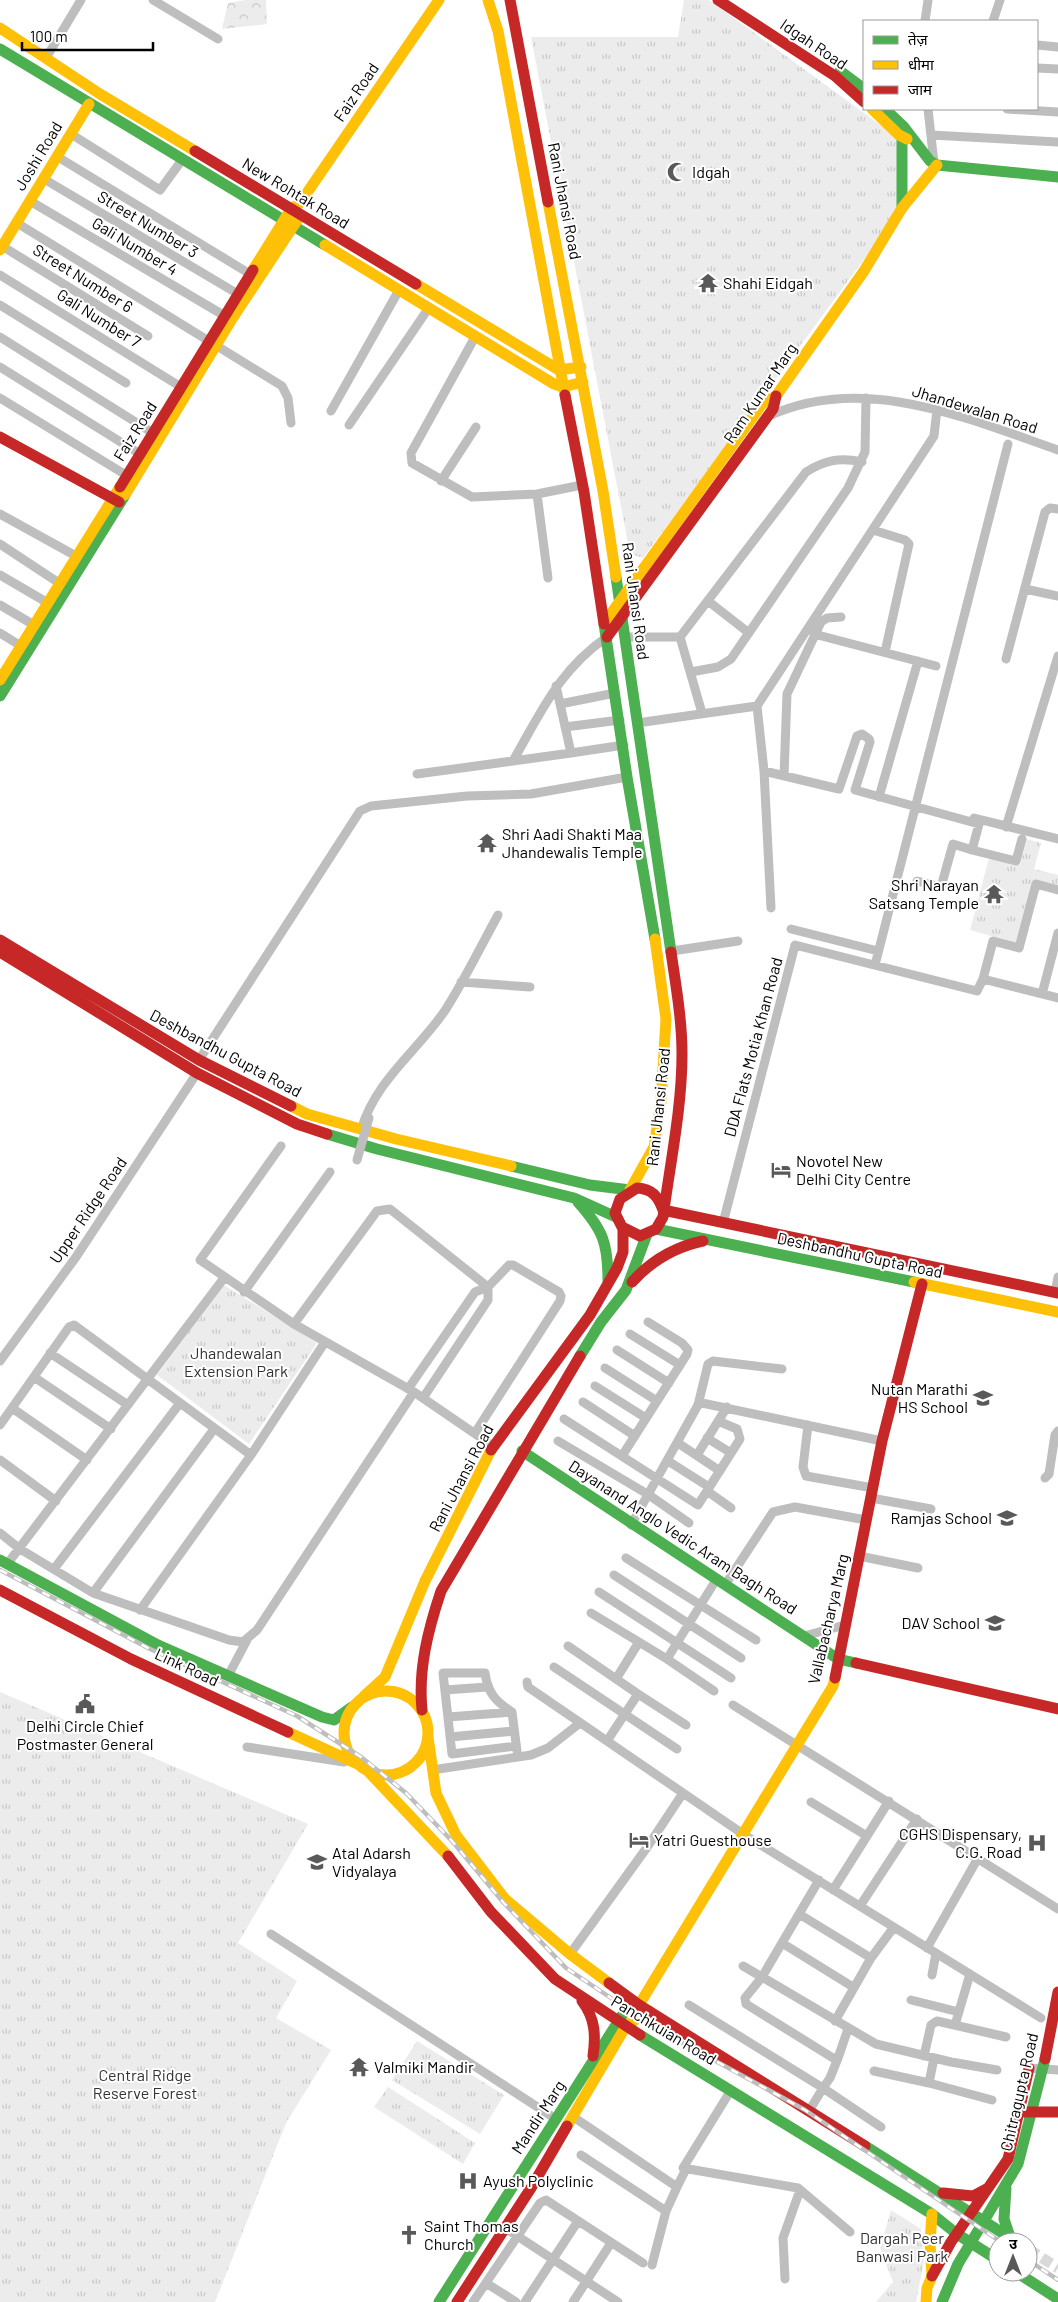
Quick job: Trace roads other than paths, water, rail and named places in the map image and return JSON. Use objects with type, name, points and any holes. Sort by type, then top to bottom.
[{"type":"main road","name":"Faiz Road","points":[[0,680],[76,556],[116,501],[126,475],[181,387],[213,343],[224,316],[250,274],[288,223],[439,0]]},
{"type":"main road","name":"Rani Jhansi Road","points":[[488,0],[498,31],[559,370],[582,485],[666,1019],[661,1102],[654,1146],[630,1190]]},
{"type":"main road","name":"Rani Jhansi Road","points":[[510,0],[603,491],[672,951],[680,1016],[682,1055],[678,1108],[663,1210]]},
{"type":"main road","name":"Idgah Road","points":[[718,0],[835,76],[863,101]]},
{"type":"main road","points":[[732,0],[819,56],[863,88]]},
{"type":"main road","name":"New Rohtak Road","points":[[0,28],[100,94],[297,209],[559,370]]},
{"type":"main road","name":"New Rohtak Road","points":[[0,49],[428,309],[554,384],[563,387]]},
{"type":"main road","name":"Joshi Road","points":[[1,248],[89,104]]},
{"type":"main road","points":[[873,110],[902,136],[913,142]]},
{"type":"main road","points":[[886,110],[904,127],[913,142],[934,163],[1058,177]]},
{"type":"main road","points":[[902,136],[902,208]]},
{"type":"main road","name":"Ram Kumar Marg","points":[[607,637],[773,409],[776,396],[864,272],[902,208],[934,163]]},
{"type":"main road","points":[[0,696],[116,501],[288,223]]},
{"type":"main road","points":[[559,370],[581,367]]},
{"type":"main road","points":[[563,387],[583,382]]},
{"type":"main road","points":[[605,622],[754,414],[762,404],[776,396]]},
{"type":"main road","points":[[0,437],[116,501]]},
{"type":"main road","name":"Deshbandhu Gupta Road","points":[[0,940],[199,1060],[307,1114],[379,1135],[590,1185],[630,1190]]},
{"type":"main road","name":"Deshbandhu Gupta Road","points":[[0,952],[197,1073],[297,1124],[377,1149],[574,1198],[616,1216]]},
{"type":"main road","points":[[197,1073],[199,1060]]},
{"type":"main road","points":[[377,1149],[379,1135]]},
{"type":"main road","points":[[626,1290],[651,1232],[661,1221],[663,1210],[660,1200],[651,1191],[642,1188],[630,1190],[618,1200],[616,1216],[623,1230],[640,1236],[651,1232]]},
{"type":"main road","points":[[574,1198],[603,1231],[608,1258],[608,1283]]},
{"type":"main road","name":"Deshbandhu Gupta Road","points":[[663,1210],[1056,1293]]},
{"type":"main road","name":"Rani Jhansi Road","points":[[364,1696],[385,1677],[425,1581],[493,1446],[590,1315],[608,1283],[623,1252],[623,1230]]},
{"type":"main road","name":"Deshbandhu Gupta Road","points":[[651,1232],[710,1240],[1058,1312]]},
{"type":"main road","points":[[422,1710],[409,1697],[391,1691],[382,1691],[364,1696],[352,1707],[344,1723],[344,1741],[351,1757],[374,1774],[385,1775],[405,1770],[421,1757],[428,1737],[420,1689],[427,1632],[441,1591],[522,1451],[601,1322],[642,1270],[660,1257],[684,1245],[710,1240]]},
{"type":"main road","name":"Vallabacharya Marg","points":[[640,2005],[833,1686],[882,1441],[922,1284]]},
{"type":"main road","name":"Dayanand Anglo Vedic Aram Bagh Road","points":[[522,1451],[631,1525],[838,1659],[1058,1709]]},
{"type":"main road","name":"Link Road","points":[[4,1562],[158,1645],[330,1720],[352,1707]]},
{"type":"main road","name":"Link Road","points":[[0,1590],[131,1659],[364,1767]]},
{"type":"main road","name":"Panchkuian Road","points":[[428,1737],[436,1794],[456,1835],[505,1900],[570,1954],[640,2005],[1001,2232]]},
{"type":"main road","name":"Panchkuian Road","points":[[364,1767],[444,1849],[491,1912],[555,1979],[577,1996],[932,2214],[957,2234],[988,2253]]},
{"type":"main road","name":"Chitragupta Road","points":[[942,2302],[958,2264],[1007,2184],[1022,2155],[1043,2070],[1058,1992]]},
{"type":"main road","points":[[577,1996],[584,2003],[594,2021],[595,2041],[592,2063]]},
{"type":"main road","name":"Mandir Marg","points":[[439,2302],[592,2063],[621,2023],[640,2005]]},
{"type":"main road","name":"Mandir Marg","points":[[457,2302],[505,2228],[572,2116],[621,2023],[640,2005]]},
{"type":"main road","name":"Chitragupta Road","points":[[932,2276],[957,2234],[1008,2159],[1029,2068]]},
{"type":"main road","points":[[1020,2111],[1058,2112]]},
{"type":"main road","points":[[1007,2184],[1004,2219],[1010,2232]]},
{"type":"main road","points":[[939,2192],[973,2196],[988,2188]]},
{"type":"main road","points":[[926,2302],[927,2288],[932,2276],[930,2243],[932,2214]]},
{"type":"main road","points":[[491,2220],[505,2228]]},
{"type":"main road","points":[[1032,2282],[1058,2299]]},
{"type":"street","points":[[46,58],[81,0]]},
{"type":"street","points":[[153,0],[218,39]]},
{"type":"street","points":[[925,20],[928,0]]},
{"type":"street","points":[[993,20],[1000,0]]},
{"type":"street","points":[[1038,45],[1058,47]]},
{"type":"street","points":[[1038,68],[1058,69]]},
{"type":"street","points":[[928,110],[934,163]]},
{"type":"street","points":[[1024,110],[1058,112]]},
{"type":"street","points":[[71,134],[160,190],[182,160]]},
{"type":"street","points":[[931,135],[1058,142]]},
{"type":"street","points":[[58,157],[250,274]]},
{"type":"street","name":"Street Number 3","points":[[44,179],[238,294]]},
{"type":"street","name":"Gali Number 4","points":[[30,201],[224,316]]},
{"type":"street","points":[[17,222],[282,386],[288,398],[291,423]]},
{"type":"street","name":"Street Number 6","points":[[1,248],[148,336]]},
{"type":"street","name":"Gali Number 7","points":[[0,275],[181,387]]},
{"type":"street","points":[[331,411],[399,290]]},
{"type":"street","points":[[0,305],[126,383]]},
{"type":"street","points":[[349,425],[428,309]]},
{"type":"street","points":[[0,337],[152,433]]},
{"type":"street","points":[[475,337],[411,453],[412,464],[472,498],[537,494],[582,485]]},
{"type":"street","points":[[0,366],[140,454]]},
{"type":"street","points":[[0,398],[126,475]]},
{"type":"street","points":[[691,672],[718,667],[731,659],[848,488],[862,462],[866,445],[866,398]]},
{"type":"street","name":"Jhandewalan Road","points":[[766,418],[786,408],[816,401],[866,398],[889,400],[937,410],[1058,450]]},
{"type":"street","points":[[771,908],[764,771],[757,706],[934,436],[937,410]]},
{"type":"street","points":[[440,481],[476,427]]},
{"type":"street","points":[[875,965],[1008,444]]},
{"type":"street","points":[[680,637],[806,472],[815,466],[839,458],[862,462]]},
{"type":"street","points":[[537,494],[548,578]]},
{"type":"street","points":[[1006,659],[1045,512],[1050,508],[1058,509]]},
{"type":"street","points":[[0,514],[76,556]]},
{"type":"street","points":[[873,530],[905,540],[909,544],[885,652]]},
{"type":"street","points":[[0,544],[59,583]]},
{"type":"street","points":[[0,575],[48,603]]},
{"type":"street","points":[[1024,589],[1058,596]]},
{"type":"street","points":[[708,601],[749,632]]},
{"type":"street","points":[[0,605],[34,625]]},
{"type":"street","points":[[784,776],[787,694],[821,622],[828,618],[841,617]]},
{"type":"street","points":[[0,633],[21,646]]},
{"type":"street","points":[[814,634],[936,666]]},
{"type":"street","points":[[512,761],[556,686],[586,651],[607,637]]},
{"type":"street","points":[[624,637],[680,637]]},
{"type":"street","points":[[680,637],[702,713]]},
{"type":"street","points":[[1006,827],[1058,657]]},
{"type":"street","points":[[879,797],[918,661]]},
{"type":"street","points":[[556,686],[571,753]]},
{"type":"street","points":[[560,704],[615,693]]},
{"type":"street","points":[[637,723],[757,706]]},
{"type":"street","points":[[565,727],[620,720]]},
{"type":"street","points":[[764,771],[839,789],[857,738],[862,734],[868,737],[870,742],[855,790],[979,824],[972,850]]},
{"type":"street","points":[[417,774],[624,745]]},
{"type":"street","points":[[199,1060],[360,811],[372,806],[448,798],[531,794],[627,777]]},
{"type":"street","points":[[950,811],[1058,839]]},
{"type":"street","points":[[917,881],[941,888],[953,844],[1016,861],[1022,839]]},
{"type":"street","points":[[1058,890],[1036,884],[1019,948],[994,939],[983,978],[1058,998]]},
{"type":"street","points":[[361,1130],[368,1108],[387,1079],[445,1010],[498,915]]},
{"type":"street","points":[[791,929],[878,951]]},
{"type":"street","points":[[1042,994],[1058,933]]},
{"type":"street","points":[[672,951],[738,941]]},
{"type":"street","name":"DDA Flats Motia Khan Road","points":[[723,1223],[795,945],[977,991],[983,978]]},
{"type":"street","points":[[461,982],[530,987]]},
{"type":"street","name":"Upper Ridge Road","points":[[0,1361],[76,1257],[197,1073]]},
{"type":"street","points":[[357,1160],[369,1118]]},
{"type":"street","points":[[281,1146],[200,1260],[244,1292],[294,1324],[411,1390],[493,1446]]},
{"type":"street","points":[[244,1292],[330,1172]]},
{"type":"street","points":[[294,1324],[377,1211],[382,1209],[390,1209],[488,1286]]},
{"type":"street","points":[[228,1676],[247,1640],[257,1630],[475,1292],[488,1286],[508,1266],[513,1265],[559,1292],[562,1296],[475,1433]]},
{"type":"street","points":[[1056,1293],[1058,1277]]},
{"type":"street","points":[[4,1562],[20,1549],[111,1429],[147,1377],[224,1278]]},
{"type":"street","points":[[423,1398],[488,1300],[488,1286]]},
{"type":"street","points":[[622,1456],[687,1354],[686,1346],[648,1322]]},
{"type":"street","points":[[0,1425],[69,1327],[74,1325],[251,1455]]},
{"type":"street","points":[[630,1334],[680,1365]]},
{"type":"street","points":[[140,1610],[251,1455],[325,1342]]},
{"type":"street","points":[[617,1350],[669,1383]]},
{"type":"street","points":[[50,1353],[128,1405]]},
{"type":"street","points":[[631,1525],[659,1478],[698,1405],[708,1364],[713,1361],[782,1369]]},
{"type":"street","points":[[605,1368],[657,1401]]},
{"type":"street","points":[[34,1377],[111,1429]]},
{"type":"street","points":[[595,1386],[646,1418]]},
{"type":"street","points":[[583,1402],[635,1436]]},
{"type":"street","points":[[54,1569],[180,1403]]},
{"type":"street","points":[[698,1405],[707,1403],[882,1441]]},
{"type":"street","points":[[697,1455],[726,1407]]},
{"type":"street","points":[[12,1408],[87,1460]]},
{"type":"street","points":[[564,1419],[659,1478],[698,1505],[740,1439],[740,1434],[737,1430],[718,1421]]},
{"type":"street","points":[[808,1425],[803,1467],[804,1474],[818,1480],[931,1509]]},
{"type":"street","points":[[93,1593],[214,1429]]},
{"type":"street","points":[[1045,1478],[1049,1474],[1055,1435],[1058,1431]]},
{"type":"street","points":[[707,1438],[731,1453]]},
{"type":"street","points":[[558,1440],[649,1495],[689,1523]]},
{"type":"street","points":[[678,1443],[720,1471]]},
{"type":"street","points":[[0,1460],[56,1501]]},
{"type":"street","points":[[668,1461],[731,1508]]},
{"type":"street","points":[[667,1659],[700,1606],[721,1582],[773,1512],[795,1507],[866,1520]]},
{"type":"street","points":[[0,1533],[20,1549],[93,1593],[229,1640],[237,1642],[247,1640]]},
{"type":"street","points":[[859,1556],[918,1568]]},
{"type":"street","points":[[626,1558],[756,1640]]},
{"type":"street","points":[[614,1575],[741,1658]]},
{"type":"street","points":[[599,1592],[731,1678]]},
{"type":"street","points":[[591,1613],[667,1659],[714,1691]]},
{"type":"street","points":[[804,1636],[845,1624]]},
{"type":"street","points":[[616,1679],[639,1642]]},
{"type":"street","points":[[568,1646],[686,1725]]},
{"type":"street","points":[[554,1667],[677,1749]]},
{"type":"street","points":[[512,1712],[498,1703],[487,1687],[485,1673],[443,1673],[452,1754],[516,1746]]},
{"type":"street","points":[[527,1682],[528,1687],[743,1834],[1041,2018]]},
{"type":"street","points":[[445,1690],[487,1687]]},
{"type":"street","points":[[607,1741],[638,1694]]},
{"type":"street","points":[[733,1705],[889,1801],[1058,1909]]},
{"type":"street","points":[[512,1712],[517,1757]]},
{"type":"street","points":[[448,1717],[512,1712]]},
{"type":"street","points":[[432,1770],[517,1757],[548,1748],[580,1723]]},
{"type":"street","points":[[450,1737],[514,1731]]},
{"type":"street","points":[[247,1747],[334,1760],[364,1767]]},
{"type":"street","points":[[570,1954],[648,1846],[682,1793]]},
{"type":"street","points":[[834,1890],[889,1801]]},
{"type":"street","points":[[811,1802],[867,1836]]},
{"type":"street","points":[[860,1906],[917,1819]]},
{"type":"street","points":[[927,1948],[978,1858]]},
{"type":"street","points":[[819,1880],[762,1977],[745,1998],[746,2004],[833,2058],[838,2058]]},
{"type":"street","points":[[799,1914],[871,1958]]},
{"type":"street","points":[[835,2021],[871,1958],[894,1927]]},
{"type":"street","points":[[271,1934],[556,2119]]},
{"type":"street","points":[[782,1944],[853,1987]]},
{"type":"street","points":[[932,1975],[936,1953]]},
{"type":"street","points":[[742,1966],[876,2044],[924,2056],[997,2070]]},
{"type":"street","points":[[955,2024],[970,1974]]},
{"type":"street","points":[[911,2000],[959,2012]]},
{"type":"street","points":[[689,2005],[823,2088],[881,2127]]},
{"type":"street","points":[[924,2056],[933,2022],[955,2024],[1006,2038]]},
{"type":"street","points":[[809,2111],[830,2078],[848,2029]]},
{"type":"street","points":[[929,2084],[934,2058]]},
{"type":"street","points":[[1029,2068],[1058,2070]]},
{"type":"street","points":[[874,2071],[992,2100]]},
{"type":"street","points":[[473,2302],[540,2203],[546,2200],[611,2243],[648,2264],[666,2211],[685,2171],[683,2168],[731,2090]]},
{"type":"street","points":[[572,2116],[677,2187]]},
{"type":"street","points":[[581,2155],[666,2211]]},
{"type":"street","points":[[683,2168],[800,2190],[850,2232]]},
{"type":"street","points":[[785,2279],[783,2238],[800,2190]]},
{"type":"street","points":[[525,2302],[578,2221]]},
{"type":"street","points":[[505,2228],[618,2302]]},
{"type":"street","points":[[573,2302],[611,2243]]},
{"type":"street","points":[[486,2283],[516,2302]]},
{"type":"tunnel","points":[[1038,2255],[1058,2268]]},
{"type":"railway","points":[[0,1570],[150,1649],[297,1716],[361,1757],[406,1793],[452,1841],[503,1902],[566,1968],[659,2030],[805,2110],[988,2233]]},
{"type":"railway","points":[[1038,2267],[1058,2280]]},
{"type":"place","name":"Idgah","points":[[677,172]]},
{"type":"place","name":"Shahi Eidgah","points":[[708,283]]},
{"type":"place","name":"Shri Aadi Shakti Maa Jhandewalis Temple","points":[[487,843]]},
{"type":"place","name":"Shri Narayan Satsang Temple","points":[[994,894]]},
{"type":"place","name":"Novotel New Delhi City Centre","points":[[781,1170]]},
{"type":"place","name":"Nutan Marathi HS School","points":[[983,1398]]},
{"type":"place","name":"Ramjas School","points":[[1007,1518]]},
{"type":"place","name":"DAV School","points":[[995,1623]]},
{"type":"place","name":"Delhi Circle Chief Postmaster General","points":[[85,1704]]},
{"type":"place","name":"Yatri Guesthouse","points":[[639,1840]]},
{"type":"place","name":"CGHS Dispensary, C.G. Road","points":[[1037,1843]]},
{"type":"place","name":"Atal Adarsh Vidyalaya","points":[[317,1862]]},
{"type":"place","name":"Valmiki Mandir","points":[[359,2067]]},
{"type":"place","name":"Ayush Polyclinic","points":[[468,2181]]},
{"type":"place","name":"Saint Thomas Church","points":[[409,2235]]},
{"type":"park label","name":"Jhandewalan Extension Park","points":[[236,1362]]},
{"type":"park label","name":"Central Ridge Reserve Forest","points":[[145,2084]]},
{"type":"park label","name":"Dargah Peer Banwasi Park","points":[[902,2247]]}]
